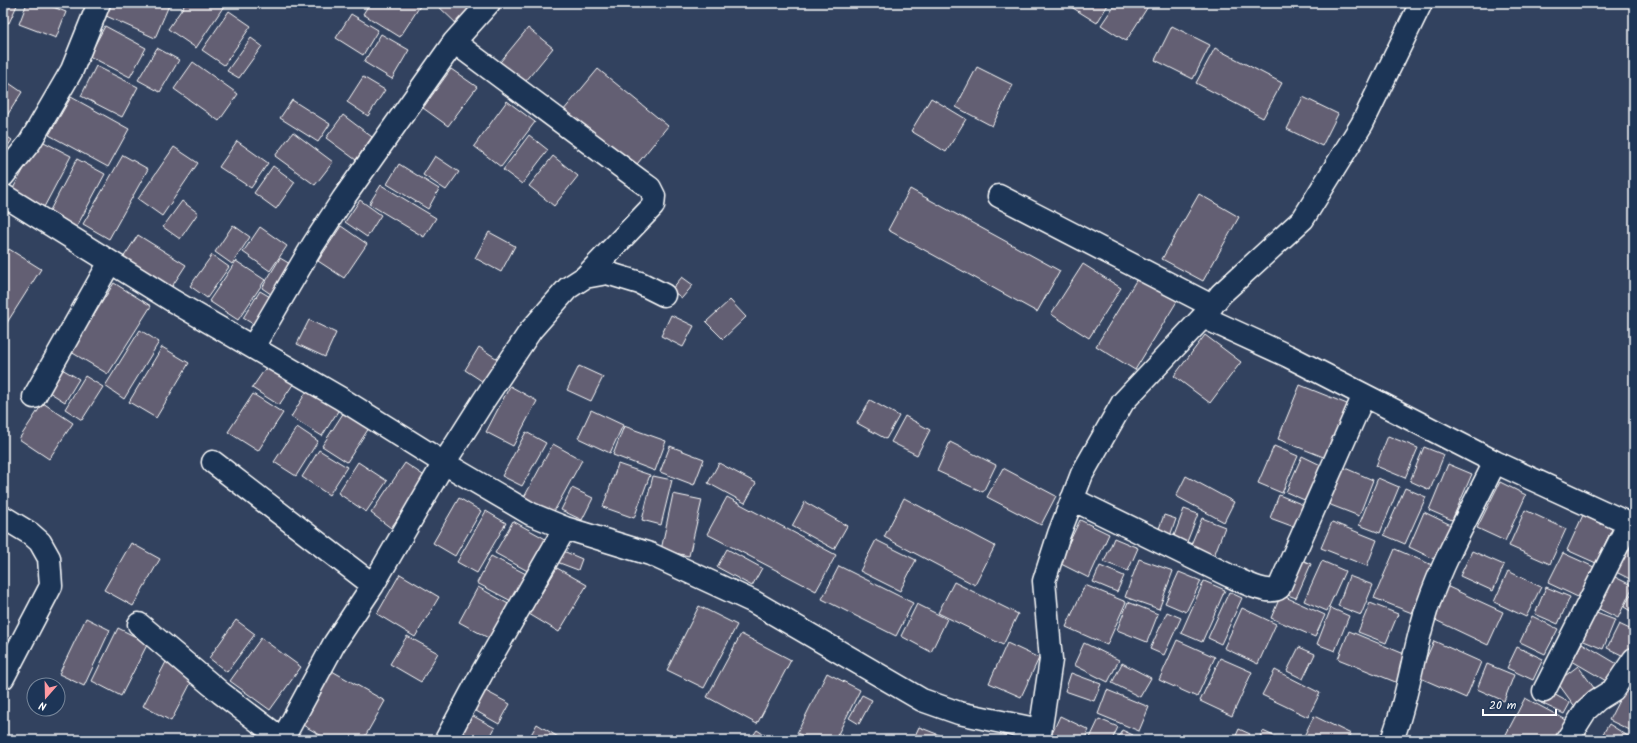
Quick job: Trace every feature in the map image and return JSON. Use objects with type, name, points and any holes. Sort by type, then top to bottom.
[{"type":"street","points":[[3,176],[30,142],[72,70],[99,3]]},
{"type":"street","points":[[253,347],[313,245],[343,199],[454,42],[489,3]]},
{"type":"street","points":[[3,196],[110,262],[340,398],[444,463],[531,514],[566,528],[650,554],[754,602],[922,700],[959,713],[1039,735],[1051,660],[1044,582],[1059,534],[1082,474],[1123,402],[1208,311],[1221,294],[1303,219],[1362,124],[1421,3]]},
{"type":"street","points":[[139,624],[221,694],[282,740],[334,644],[373,585],[444,463],[531,330],[568,288],[585,277],[653,206],[654,196],[650,188],[454,42]]},
{"type":"street","points":[[1000,196],[1288,356],[1495,462],[1631,525],[1544,691]]},
{"type":"street","points":[[34,397],[110,262]]},
{"type":"street","points":[[585,277],[607,273],[640,283],[664,295]]},
{"type":"street","points":[[1072,499],[1230,576],[1271,591],[1276,590],[1279,588],[1364,395]]},
{"type":"street","points":[[213,462],[373,585]]},
{"type":"street","points":[[1392,740],[1408,687],[1428,606],[1439,576],[1495,462]]},
{"type":"street","points":[[3,517],[31,534],[40,542],[49,558],[51,586],[3,678]]},
{"type":"street","points":[[446,740],[482,673],[566,528]]},
{"type":"street","points":[[1567,740],[1586,710],[1597,700],[1613,690],[1634,659]]},
{"type":"building","points":[[3,3],[18,3],[9,23],[3,20]]},
{"type":"building","points":[[27,3],[43,3],[66,12],[56,38],[19,24]]},
{"type":"building","points":[[109,3],[170,3],[155,38],[104,15]]},
{"type":"building","points":[[186,3],[220,3],[224,6],[196,48],[168,29]]},
{"type":"building","points":[[370,3],[422,3],[400,37],[363,14]]},
{"type":"building","points":[[435,3],[485,3],[461,28]]},
{"type":"building","points":[[1065,3],[1109,3],[1097,23]]},
{"type":"building","points":[[1116,3],[1145,3],[1149,5],[1126,41],[1101,25]]},
{"type":"building","points":[[229,11],[251,26],[224,65],[202,50]]},
{"type":"building","points":[[351,14],[378,30],[363,55],[336,38]]},
{"type":"building","points":[[105,26],[146,48],[130,77],[89,56]]},
{"type":"building","points":[[1172,26],[1210,45],[1193,79],[1155,60]]},
{"type":"building","points":[[528,28],[553,48],[521,87],[496,67]]},
{"type":"building","points":[[381,34],[409,50],[392,79],[364,62]]},
{"type":"building","points":[[251,38],[262,46],[239,78],[227,71]]},
{"type":"building","points":[[157,48],[179,60],[160,92],[138,80]]},
{"type":"building","points":[[1215,48],[1282,83],[1263,118],[1196,83]]},
{"type":"building","points":[[193,62],[238,94],[219,121],[174,89]]},
{"type":"building","points":[[96,66],[138,87],[122,117],[81,96]]},
{"type":"building","points":[[977,67],[1013,85],[992,126],[956,107]]},
{"type":"building","points":[[451,69],[477,87],[448,126],[423,108]]},
{"type":"building","points":[[598,69],[668,126],[633,169],[563,111]]},
{"type":"building","points":[[363,77],[385,90],[368,116],[347,102]]},
{"type":"building","points":[[3,79],[22,92],[3,122]]},
{"type":"building","points":[[71,97],[129,129],[108,167],[49,135]]},
{"type":"building","points":[[1303,97],[1338,114],[1322,146],[1287,129]]},
{"type":"building","points":[[931,98],[966,119],[946,152],[911,131]]},
{"type":"building","points":[[292,100],[330,124],[318,142],[280,118]]},
{"type":"building","points":[[507,101],[535,122],[501,167],[474,146]]},
{"type":"building","points":[[343,115],[372,137],[356,160],[326,138]]},
{"type":"building","points":[[293,132],[333,162],[315,185],[275,156]]},
{"type":"building","points":[[3,134],[12,140],[3,153]]},
{"type":"building","points":[[529,135],[548,150],[522,184],[503,170]]},
{"type":"building","points":[[40,140],[71,156],[43,209],[11,192]]},
{"type":"building","points":[[237,141],[268,163],[251,188],[219,167]]},
{"type":"building","points":[[174,147],[198,163],[162,216],[138,199]]},
{"type":"building","points":[[123,155],[148,169],[109,239],[83,224]]},
{"type":"building","points":[[435,156],[459,172],[446,190],[423,175]]},
{"type":"building","points":[[553,156],[578,176],[554,206],[529,186]]},
{"type":"building","points":[[77,159],[105,174],[76,228],[48,214]]},
{"type":"building","points":[[399,164],[439,189],[428,209],[387,184]]},
{"type":"building","points":[[273,166],[295,182],[276,209],[254,193]]},
{"type":"building","points":[[381,185],[436,218],[424,237],[369,204]]},
{"type":"building","points":[[910,189],[1060,271],[1037,312],[888,230]]},
{"type":"building","points":[[1199,194],[1239,217],[1203,281],[1162,259]]},
{"type":"building","points":[[360,200],[381,215],[367,237],[345,222]]},
{"type":"building","points":[[182,201],[198,213],[180,239],[163,227]]},
{"type":"building","points":[[233,225],[250,237],[232,264],[215,252]]},
{"type":"building","points":[[341,226],[367,244],[344,278],[318,261]]},
{"type":"building","points":[[260,227],[287,246],[270,271],[243,252]]},
{"type":"building","points":[[489,232],[515,246],[501,272],[475,258]]},
{"type":"building","points":[[138,235],[186,265],[171,288],[123,258]]},
{"type":"building","points":[[9,249],[41,269],[3,329],[3,258]]},
{"type":"building","points":[[212,255],[229,267],[207,298],[190,286]]},
{"type":"building","points":[[280,258],[297,268],[278,299],[262,288]]},
{"type":"building","points":[[236,261],[265,280],[238,320],[209,301]]},
{"type":"building","points":[[1083,264],[1121,288],[1089,338],[1051,314]]},
{"type":"building","points":[[1140,274],[1179,298],[1135,370],[1096,346]]},
{"type":"building","points":[[682,277],[693,285],[682,298],[671,290]]},
{"type":"building","points":[[114,283],[151,306],[108,374],[71,352]]},
{"type":"building","points":[[260,291],[277,301],[260,328],[243,318]]},
{"type":"building","points":[[730,300],[746,317],[723,339],[706,322]]},
{"type":"building","points":[[671,315],[694,326],[683,347],[661,336]]},
{"type":"building","points":[[309,320],[336,333],[325,357],[297,344]]},
{"type":"building","points":[[140,330],[159,342],[124,399],[105,386]]},
{"type":"building","points":[[1205,335],[1241,362],[1210,403],[1174,376]]},
{"type":"building","points":[[162,347],[189,363],[156,418],[129,402]]},
{"type":"building","points":[[479,347],[499,360],[485,383],[465,370]]},
{"type":"building","points":[[267,366],[294,383],[279,405],[252,388]]},
{"type":"building","points":[[579,366],[603,377],[591,401],[567,390]]},
{"type":"building","points":[[62,369],[79,379],[65,402],[49,392]]},
{"type":"building","points":[[85,376],[103,387],[82,420],[65,409]]},
{"type":"building","points":[[1300,385],[1352,406],[1331,460],[1278,439]]},
{"type":"building","points":[[510,386],[537,401],[513,446],[486,432]]},
{"type":"building","points":[[308,389],[340,408],[322,436],[291,417]]},
{"type":"building","points":[[253,394],[283,413],[258,451],[228,432]]},
{"type":"building","points":[[870,400],[899,416],[886,439],[857,423]]},
{"type":"building","points":[[43,403],[73,423],[49,459],[19,439]]},
{"type":"building","points":[[591,410],[623,425],[610,453],[578,438]]},
{"type":"building","points":[[344,412],[369,428],[347,462],[322,446]]},
{"type":"building","points":[[905,416],[930,430],[917,455],[891,442]]},
{"type":"building","points":[[624,426],[666,441],[655,471],[613,455]]},
{"type":"building","points":[[297,427],[318,441],[296,476],[274,462]]},
{"type":"building","points":[[526,432],[546,443],[522,486],[502,476]]},
{"type":"building","points":[[1388,436],[1418,448],[1405,478],[1376,466]]},
{"type":"building","points":[[950,442],[996,465],[983,492],[937,471]]},
{"type":"building","points":[[553,444],[582,460],[551,517],[522,501]]},
{"type":"building","points":[[670,446],[704,459],[694,485],[660,472]]},
{"type":"building","points":[[1274,446],[1298,456],[1282,493],[1258,483]]},
{"type":"building","points":[[1424,447],[1444,455],[1430,490],[1410,481]]},
{"type":"building","points":[[319,450],[347,467],[329,495],[302,477]]},
{"type":"building","points":[[1302,456],[1325,467],[1309,502],[1286,492]]},
{"type":"building","points":[[358,462],[387,481],[366,512],[338,493]]},
{"type":"building","points":[[405,463],[426,477],[391,528],[371,513]]},
{"type":"building","points":[[719,463],[756,483],[745,503],[708,483]]},
{"type":"building","points":[[618,464],[650,475],[634,518],[603,507]]},
{"type":"building","points":[[1448,464],[1472,474],[1452,520],[1429,510]]},
{"type":"building","points":[[1338,465],[1373,480],[1359,516],[1323,502]]},
{"type":"building","points":[[1003,468],[1056,496],[1041,525],[987,497]]},
{"type":"building","points":[[653,476],[672,480],[661,525],[642,520]]},
{"type":"building","points":[[1186,476],[1234,502],[1224,522],[1176,496]]},
{"type":"building","points":[[1378,478],[1399,487],[1380,533],[1359,525]]},
{"type":"building","points":[[1500,482],[1526,495],[1505,541],[1477,528]]},
{"type":"building","points":[[572,488],[593,498],[582,520],[561,510]]},
{"type":"building","points":[[1405,488],[1426,497],[1405,544],[1384,535]]},
{"type":"building","points":[[673,494],[702,500],[689,556],[661,550]]},
{"type":"building","points":[[1279,495],[1306,506],[1297,528],[1270,518]]},
{"type":"building","points":[[727,497],[836,555],[816,591],[707,534]]},
{"type":"building","points":[[459,498],[481,511],[455,556],[433,543]]},
{"type":"building","points":[[904,498],[995,546],[975,585],[884,537]]},
{"type":"building","points":[[805,502],[847,526],[834,549],[792,526]]},
{"type":"building","points":[[1184,509],[1198,514],[1185,547],[1172,541]]},
{"type":"building","points":[[1525,510],[1566,529],[1550,564],[1509,546]]},
{"type":"building","points":[[486,511],[506,523],[477,573],[457,562]]},
{"type":"building","points":[[1424,512],[1451,525],[1436,560],[1409,547]]},
{"type":"building","points":[[1164,515],[1176,519],[1169,539],[1157,534]]},
{"type":"building","points":[[1583,515],[1612,529],[1596,563],[1567,550]]},
{"type":"building","points":[[1202,518],[1225,527],[1212,561],[1188,552]]},
{"type":"building","points":[[1080,520],[1109,534],[1089,578],[1059,563]]},
{"type":"building","points":[[513,521],[551,542],[533,574],[495,553]]},
{"type":"building","points":[[1332,522],[1377,540],[1367,566],[1321,548]]},
{"type":"building","points":[[1634,535],[1634,581],[1614,571]]},
{"type":"building","points":[[1114,538],[1138,548],[1128,571],[1104,562]]},
{"type":"building","points":[[876,540],[916,560],[900,591],[860,571]]},
{"type":"building","points":[[131,543],[160,559],[133,606],[104,590]]},
{"type":"building","points":[[727,549],[762,568],[752,586],[717,567]]},
{"type":"building","points":[[1395,549],[1432,565],[1412,613],[1374,598]]},
{"type":"building","points":[[561,550],[582,559],[578,570],[557,562]]},
{"type":"building","points":[[1472,551],[1504,565],[1493,591],[1460,576]]},
{"type":"building","points":[[1563,553],[1594,567],[1580,598],[1548,583]]},
{"type":"building","points":[[491,556],[530,576],[515,603],[477,583]]},
{"type":"building","points":[[1297,558],[1311,564],[1296,598],[1282,593]]},
{"type":"building","points":[[1139,559],[1173,571],[1159,609],[1125,597]]},
{"type":"building","points":[[1322,561],[1345,571],[1327,611],[1304,601]]},
{"type":"building","points":[[839,566],[913,603],[896,636],[822,599]]},
{"type":"building","points":[[1100,566],[1124,576],[1117,592],[1093,582]]},
{"type":"building","points":[[557,568],[587,585],[559,632],[529,614]]},
{"type":"building","points":[[1508,571],[1541,587],[1526,617],[1494,602]]},
{"type":"building","points":[[1179,572],[1201,581],[1186,612],[1165,603]]},
{"type":"building","points":[[400,574],[439,597],[415,637],[377,614]]},
{"type":"building","points":[[1609,574],[1633,586],[1618,618],[1593,606]]},
{"type":"building","points":[[1349,576],[1373,585],[1361,615],[1338,606]]},
{"type":"building","points":[[1204,581],[1225,590],[1202,642],[1181,633]]},
{"type":"building","points":[[954,582],[1018,614],[1003,645],[938,613]]},
{"type":"building","points":[[1085,585],[1126,602],[1107,645],[1066,627]]},
{"type":"building","points":[[1444,585],[1503,612],[1488,645],[1429,617]]},
{"type":"building","points":[[478,587],[512,606],[494,641],[459,622]]},
{"type":"building","points":[[1546,587],[1570,597],[1558,624],[1535,614]]},
{"type":"building","points":[[1634,589],[1634,613],[1624,607]]},
{"type":"building","points":[[1229,592],[1242,598],[1221,644],[1208,638]]},
{"type":"building","points":[[1281,595],[1325,615],[1315,637],[1271,618]]},
{"type":"building","points":[[1128,602],[1158,614],[1147,642],[1117,630]]},
{"type":"building","points":[[1370,603],[1398,614],[1386,643],[1358,632]]},
{"type":"building","points":[[917,604],[947,619],[931,652],[901,636]]},
{"type":"building","points":[[699,606],[737,625],[704,688],[667,670]]},
{"type":"building","points":[[1242,608],[1276,624],[1258,664],[1224,648]]},
{"type":"building","points":[[1331,608],[1349,616],[1335,651],[1317,644]]},
{"type":"building","points":[[1591,611],[1615,620],[1603,649],[1579,639]]},
{"type":"building","points":[[1167,612],[1181,618],[1164,655],[1150,649]]},
{"type":"building","points":[[1532,616],[1558,629],[1545,654],[1520,642]]},
{"type":"building","points":[[86,618],[110,630],[84,686],[59,674]]},
{"type":"building","points":[[236,620],[255,634],[227,672],[209,658]]},
{"type":"building","points":[[1619,624],[1634,631],[1634,645],[1628,658],[1607,648]]},
{"type":"building","points":[[118,628],[148,643],[121,696],[92,681]]},
{"type":"building","points":[[1349,631],[1409,656],[1398,683],[1338,659]]},
{"type":"building","points":[[741,634],[791,660],[757,724],[707,697]]},
{"type":"building","points":[[407,636],[438,653],[421,682],[390,664]]},
{"type":"building","points":[[261,638],[301,667],[270,710],[230,681]]},
{"type":"building","points":[[1177,640],[1215,657],[1197,697],[1159,680]]},
{"type":"building","points":[[1434,641],[1481,662],[1466,698],[1418,677]]},
{"type":"building","points":[[1007,643],[1039,658],[1021,697],[989,683]]},
{"type":"building","points":[[1084,643],[1119,660],[1108,682],[1074,665]]},
{"type":"building","points":[[1582,643],[1624,668],[1613,685],[1572,661]]},
{"type":"building","points":[[1299,647],[1315,654],[1303,679],[1287,671]]},
{"type":"building","points":[[1517,647],[1543,659],[1533,680],[1507,668]]},
{"type":"building","points":[[1220,658],[1252,672],[1232,716],[1200,701]]},
{"type":"building","points":[[167,660],[195,675],[171,721],[143,706]]},
{"type":"building","points":[[1122,663],[1151,678],[1140,697],[1112,683]]},
{"type":"building","points":[[1487,664],[1514,675],[1504,701],[1477,689]]},
{"type":"building","points":[[1578,666],[1597,692],[1576,708],[1557,682]]},
{"type":"building","points":[[1275,670],[1320,693],[1308,717],[1262,695]]},
{"type":"building","points":[[332,671],[385,701],[363,740],[329,740],[301,724]]},
{"type":"building","points":[[827,673],[860,690],[835,740],[812,740],[797,733]]},
{"type":"building","points":[[1071,673],[1101,684],[1094,701],[1065,691]]},
{"type":"building","points":[[1634,673],[1634,732],[1609,720]]},
{"type":"building","points":[[480,688],[510,704],[499,724],[469,707]]},
{"type":"building","points":[[1107,690],[1149,707],[1139,731],[1098,714]]},
{"type":"building","points":[[1548,691],[1570,703],[1564,714],[1541,703]]},
{"type":"building","points":[[862,695],[872,700],[859,724],[849,718]]},
{"type":"building","points":[[1525,698],[1572,723],[1563,740],[1503,740]]},
{"type":"building","points":[[466,712],[495,728],[488,740],[468,740],[455,733]]},
{"type":"building","points":[[1060,716],[1089,730],[1084,740],[1055,740],[1050,738]]},
{"type":"building","points":[[1314,716],[1351,734],[1348,740],[1302,740]]},
{"type":"building","points":[[1099,719],[1118,727],[1112,740],[1089,740]]},
{"type":"building","points":[[537,724],[563,740],[528,740]]},
{"type":"building","points":[[1609,724],[1634,740],[1599,740]]},
{"type":"building","points":[[919,727],[952,740],[913,740]]},
{"type":"building","points":[[1239,729],[1250,734],[1247,740],[1234,740]]},
{"type":"building","points":[[757,730],[772,740],[750,740]]},
{"type":"building","points":[[1122,730],[1133,735],[1131,740],[1117,740]]},
{"type":"building","points":[[1263,731],[1282,740],[1258,740]]}]
